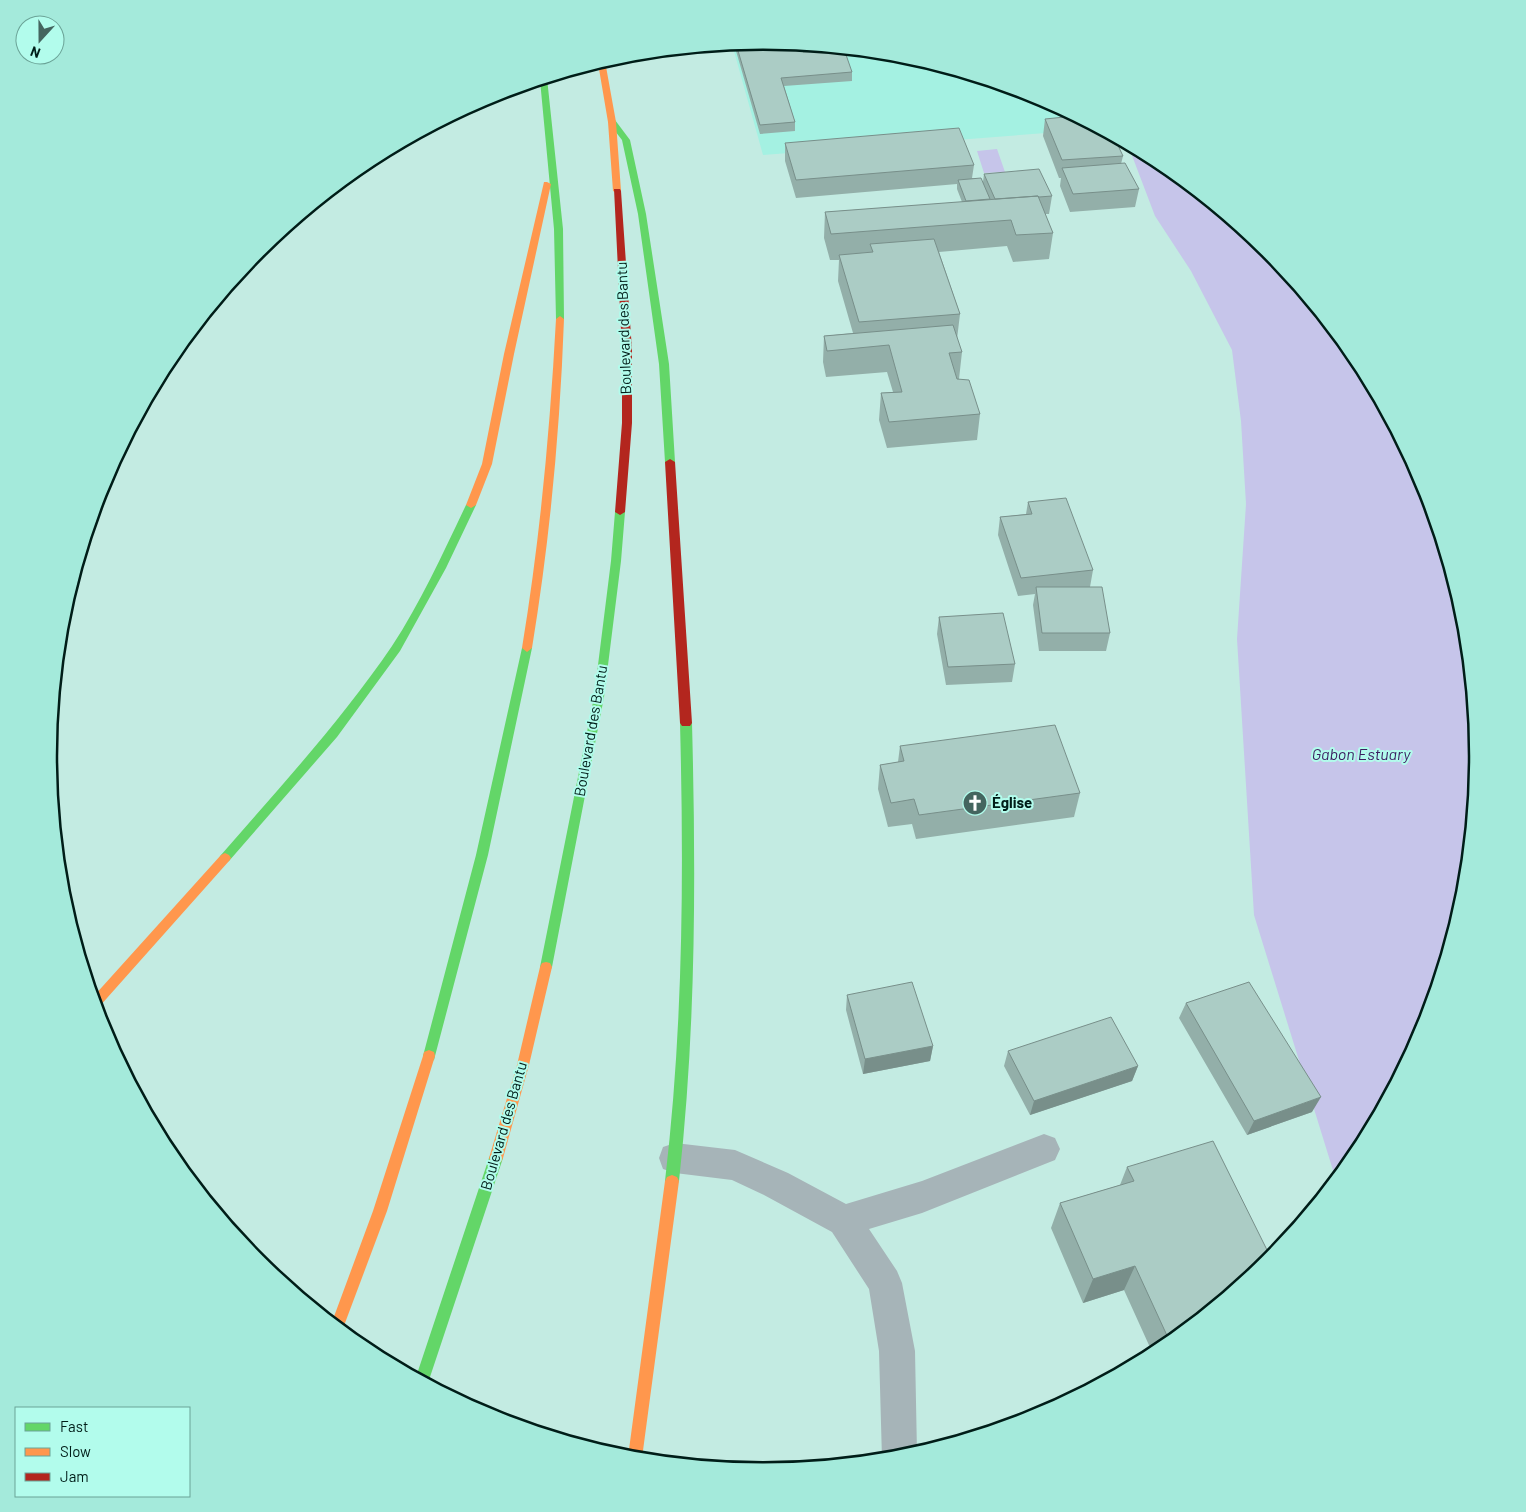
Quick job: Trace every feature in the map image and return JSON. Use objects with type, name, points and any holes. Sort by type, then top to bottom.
[{"type":"highway","name":"Boulevard des Bantu","points":[[424,1374],[491,1175],[523,1065],[555,928],[599,697],[616,561],[627,423],[627,350],[624,285],[612,122],[603,69]]},
{"type":"highway","points":[[339,1320],[356,1279],[439,1024],[501,775],[530,627],[547,507],[561,294],[558,221],[545,84]]},
{"type":"highway","points":[[612,122],[626,140],[642,214],[664,364],[685,704],[688,851],[686,1010],[675,1158],[636,1450]]},
{"type":"highway","points":[[100,998],[287,789],[333,734],[396,648],[441,568],[468,514],[487,464],[552,160]]},
{"type":"highway","points":[[119,960],[171,917]]},
{"type":"street","points":[[844,1221],[922,1197],[1044,1149]]},
{"type":"street","points":[[675,1158],[735,1165],[776,1184],[844,1221],[885,1283],[897,1352],[899,1448]]},
{"type":"shaded area","points":[[763,50],[809,52],[855,56],[901,64],[946,74],[990,87],[1033,104],[1088,130],[763,155],[734,51]]},
{"type":"water","points":[[997,149],[1005,172],[984,173],[977,151]]},
{"type":"water","name":"Gabon Estuary","points":[[1132,155],[1193,196],[1228,225],[1294,291],[1323,326],[1350,364],[1374,403],[1396,444],[1415,486],[1432,529],[1445,573],[1455,618],[1463,664],[1469,756],[1463,848],[1455,894],[1445,939],[1432,983],[1415,1026],[1396,1068],[1374,1109],[1333,1171],[1254,915],[1237,639],[1246,504],[1241,421],[1232,350],[1191,271],[1155,216]]},
{"type":"building","points":[[763,50],[846,55],[852,72],[781,78],[795,122],[760,125],[738,51]]},
{"type":"building","points":[[1062,117],[1075,123],[1119,147],[1123,156],[1062,160],[1045,119]]},
{"type":"building","points":[[959,128],[974,165],[796,180],[785,143]]},
{"type":"building","points":[[1125,163],[1139,189],[1073,194],[1062,168]]},
{"type":"building","points":[[1039,169],[1052,196],[995,199],[984,174]]},
{"type":"building","points":[[981,178],[990,199],[966,201],[958,180]]},
{"type":"building","points":[[1038,196],[1053,233],[1016,235],[1011,220],[831,234],[825,212]]},
{"type":"building","points":[[934,239],[960,314],[859,322],[839,255],[873,252],[870,244]]},
{"type":"building","points":[[953,325],[962,352],[949,353],[957,379],[969,380],[980,414],[889,422],[881,393],[902,392],[889,345],[827,351],[824,336]]},
{"type":"building","points":[[1066,498],[1093,570],[1021,578],[1000,517],[1032,514],[1028,502]]},
{"type":"building","points":[[1036,587],[1102,587],[1110,633],[1042,633]]},
{"type":"building","points":[[1003,613],[1015,664],[948,667],[939,617]]},
{"type":"building","points":[[1055,725],[1080,793],[919,815],[914,799],[891,803],[880,765],[904,761],[900,746]]},
{"type":"building","points":[[912,982],[933,1046],[865,1059],[847,995]]},
{"type":"building","points":[[1249,982],[1321,1097],[1254,1121],[1186,1003]]},
{"type":"building","points":[[1111,1017],[1138,1066],[1034,1101],[1008,1051]]},
{"type":"building","points":[[1213,1141],[1267,1250],[1228,1287],[1167,1335],[1135,1266],[1093,1279],[1060,1203],[1134,1181],[1127,1167]]},
{"type":"traffic: fast","points":[[545,84],[560,259],[560,319]]},
{"type":"traffic: fast","points":[[612,122],[626,140],[642,214],[664,364],[670,462]]},
{"type":"traffic: fast","points":[[225,858],[333,734],[396,648],[441,568],[471,505]]},
{"type":"traffic: fast","points":[[546,967],[599,697],[616,561],[620,512]]},
{"type":"traffic: fast","points":[[429,1056],[482,855],[527,648]]},
{"type":"traffic: fast","points":[[672,1181],[679,1125],[683,1068],[688,952],[686,723]]},
{"type":"traffic: fast","points":[[424,1374],[496,1158]]},
{"type":"traffic: slow","points":[[603,69],[612,122],[617,191]]},
{"type":"traffic: slow","points":[[471,505],[487,464],[509,354],[547,184]]},
{"type":"traffic: slow","points":[[527,648],[545,526],[556,402],[560,319]]},
{"type":"traffic: slow","points":[[100,998],[225,858]]},
{"type":"traffic: slow","points":[[496,1158],[523,1065],[546,967]]},
{"type":"traffic: slow","points":[[339,1321],[380,1211],[429,1056]]},
{"type":"traffic: slow","points":[[636,1450],[672,1181]]},
{"type":"traffic: jam","points":[[617,191],[627,350],[627,423],[620,512]]},
{"type":"traffic: jam","points":[[670,462],[686,723]]},
{"type":"place","name":"Église","points":[[975,803]]}]
